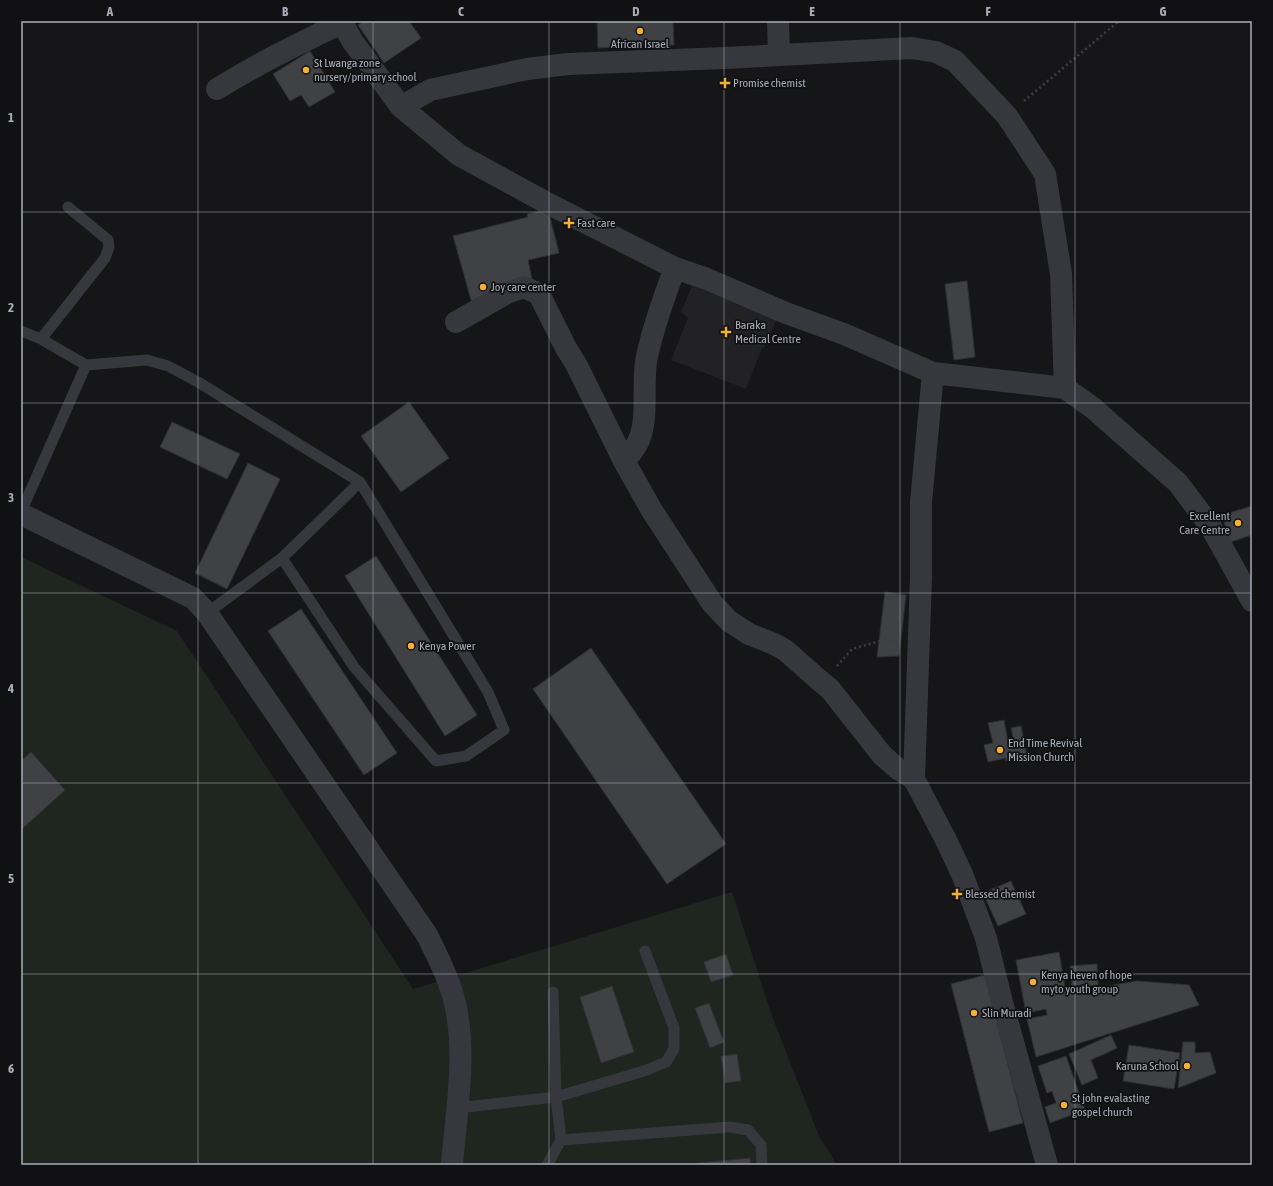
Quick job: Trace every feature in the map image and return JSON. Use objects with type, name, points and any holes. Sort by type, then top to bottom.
[{"type":"street","points":[[778,21],[779,55]]},
{"type":"street","points":[[217,89],[298,43],[341,22],[401,107],[459,155],[544,202],[675,268],[707,279],[786,313],[844,334],[933,373],[1065,388],[1093,408],[1178,483],[1211,527],[1252,601]]},
{"type":"street","points":[[401,107],[430,90],[527,69],[568,64],[912,48],[936,52],[955,61],[1007,116],[1045,174],[1061,274],[1065,388]]},
{"type":"street","points":[[624,461],[637,444],[644,427],[644,376],[647,356],[659,311],[675,268]]},
{"type":"street","points":[[456,322],[507,293],[518,289],[524,287],[539,294],[624,461],[663,529],[709,599],[720,613],[729,621],[749,634],[785,650],[830,690],[882,755],[898,769],[914,779]]},
{"type":"street","points":[[933,373],[922,502],[914,779],[962,874],[986,938],[1047,1165]]},
{"type":"street","points":[[21,513],[193,598],[207,612],[427,935],[446,975],[455,1004],[459,1028],[461,1064],[452,1165]]},
{"type":"lane","points":[[40,339],[105,258],[109,248],[108,240],[68,207]]},
{"type":"lane","points":[[21,331],[40,339],[86,365],[147,360],[168,366],[205,386],[360,482],[488,692],[504,730],[466,756],[436,760],[354,667],[282,558]]},
{"type":"lane","points":[[21,513],[86,365]]},
{"type":"lane","points":[[207,612],[282,558],[360,482]]},
{"type":"lane","points":[[457,1108],[556,1097],[644,1071],[666,1062],[674,1049],[674,1028],[645,952]]},
{"type":"lane","points":[[548,1165],[561,1140],[556,1097],[553,992]]},
{"type":"lane","points":[[561,1140],[730,1127],[748,1130],[761,1145],[762,1165]]},
{"type":"path","points":[[1007,116],[1119,21]]},
{"type":"path","points":[[830,690],[836,668],[852,649],[880,641],[918,638]]},
{"type":"shaded area","name":"Baraka Medical Centre","points":[[695,279],[779,313],[764,348],[762,348],[746,389],[671,360],[688,318],[681,312]]},
{"type":"shaded area","points":[[21,557],[177,631],[413,989],[732,892],[772,1016],[819,1136],[837,1165],[21,1165]]},
{"type":"building","points":[[364,21],[409,21],[421,38],[384,63],[358,25]]},
{"type":"building","points":[[597,21],[673,21],[674,45],[598,48]]},
{"type":"building","points":[[310,51],[335,92],[309,107],[301,95],[290,101],[273,74]]},
{"type":"building","points":[[548,209],[559,253],[528,260],[533,284],[473,307],[453,236],[528,217],[527,214]]},
{"type":"building","points":[[967,281],[975,357],[954,360],[945,284]]},
{"type":"building","points":[[409,402],[449,458],[401,492],[361,436]]},
{"type":"building","points":[[172,422],[240,454],[227,479],[160,447]]},
{"type":"building","points":[[248,463],[280,479],[227,589],[195,573]]},
{"type":"building","points":[[1252,506],[1252,535],[1230,542],[1222,515]]},
{"type":"building","name":"Kenya Power","points":[[376,556],[477,715],[445,736],[345,576]]},
{"type":"building","points":[[885,592],[906,595],[899,656],[877,657]]},
{"type":"building","points":[[301,609],[397,753],[364,775],[268,631]]},
{"type":"building","points":[[591,648],[726,844],[667,884],[533,689]]},
{"type":"building","points":[[1004,720],[1008,742],[1014,741],[1011,728],[1021,726],[1027,756],[1006,761],[1006,758],[988,762],[984,745],[993,743],[988,723]]},
{"type":"building","points":[[31,752],[65,790],[21,830],[21,761]]},
{"type":"building","points":[[1011,881],[1026,914],[998,926],[983,893]]},
{"type":"building","points":[[1059,952],[1066,993],[1137,981],[1189,985],[1199,1005],[1036,1057],[1027,1019],[1047,1015],[1046,1009],[1026,1013],[1016,960]]},
{"type":"building","points":[[726,954],[733,975],[711,982],[704,962]]},
{"type":"building","points":[[1097,964],[1098,985],[1072,987],[1070,966]]},
{"type":"building","points":[[985,975],[1023,1123],[989,1132],[951,984]]},
{"type":"building","points":[[612,986],[634,1052],[601,1063],[580,997]]},
{"type":"building","points":[[709,1003],[724,1042],[710,1048],[695,1008]]},
{"type":"building","points":[[1111,1035],[1117,1048],[1091,1060],[1098,1078],[1082,1085],[1069,1054]]},
{"type":"building","points":[[1183,1042],[1195,1042],[1195,1053],[1210,1052],[1216,1073],[1178,1088]]},
{"type":"building","points":[[1129,1045],[1180,1053],[1174,1089],[1123,1081]]},
{"type":"building","points":[[737,1054],[741,1081],[725,1083],[721,1056]]},
{"type":"building","points":[[1066,1056],[1085,1110],[1050,1123],[1045,1107],[1056,1103],[1052,1091],[1047,1093],[1038,1066]]},
{"type":"building","points":[[750,1158],[751,1165],[678,1165]]},
{"type":"place","name":"African Israel","points":[[640,31]]},
{"type":"place","name":"St Lwanga zone nursery/primary school","points":[[306,70]]},
{"type":"place","name":"Promise chemist","points":[[725,83]]},
{"type":"place","name":"Fast care","points":[[569,223]]},
{"type":"place","name":"Joy care center","points":[[483,287]]},
{"type":"place","name":"Baraka Medical Centre","points":[[726,332]]},
{"type":"place","name":"Excellent Care Centre","points":[[1238,523]]},
{"type":"place","name":"Kenya Power","points":[[411,646]]},
{"type":"place","name":"End Time Revival Mission Church","points":[[1000,750]]},
{"type":"place","name":"Blessed chemist","points":[[957,894]]},
{"type":"place","name":"Kenya heven of hope myto youth group","points":[[1033,982]]},
{"type":"place","name":"Slin Muradi","points":[[974,1013]]},
{"type":"place","name":"Karuna School","points":[[1187,1066]]},
{"type":"place","name":"St john evalasting gospel church","points":[[1064,1105]]}]
